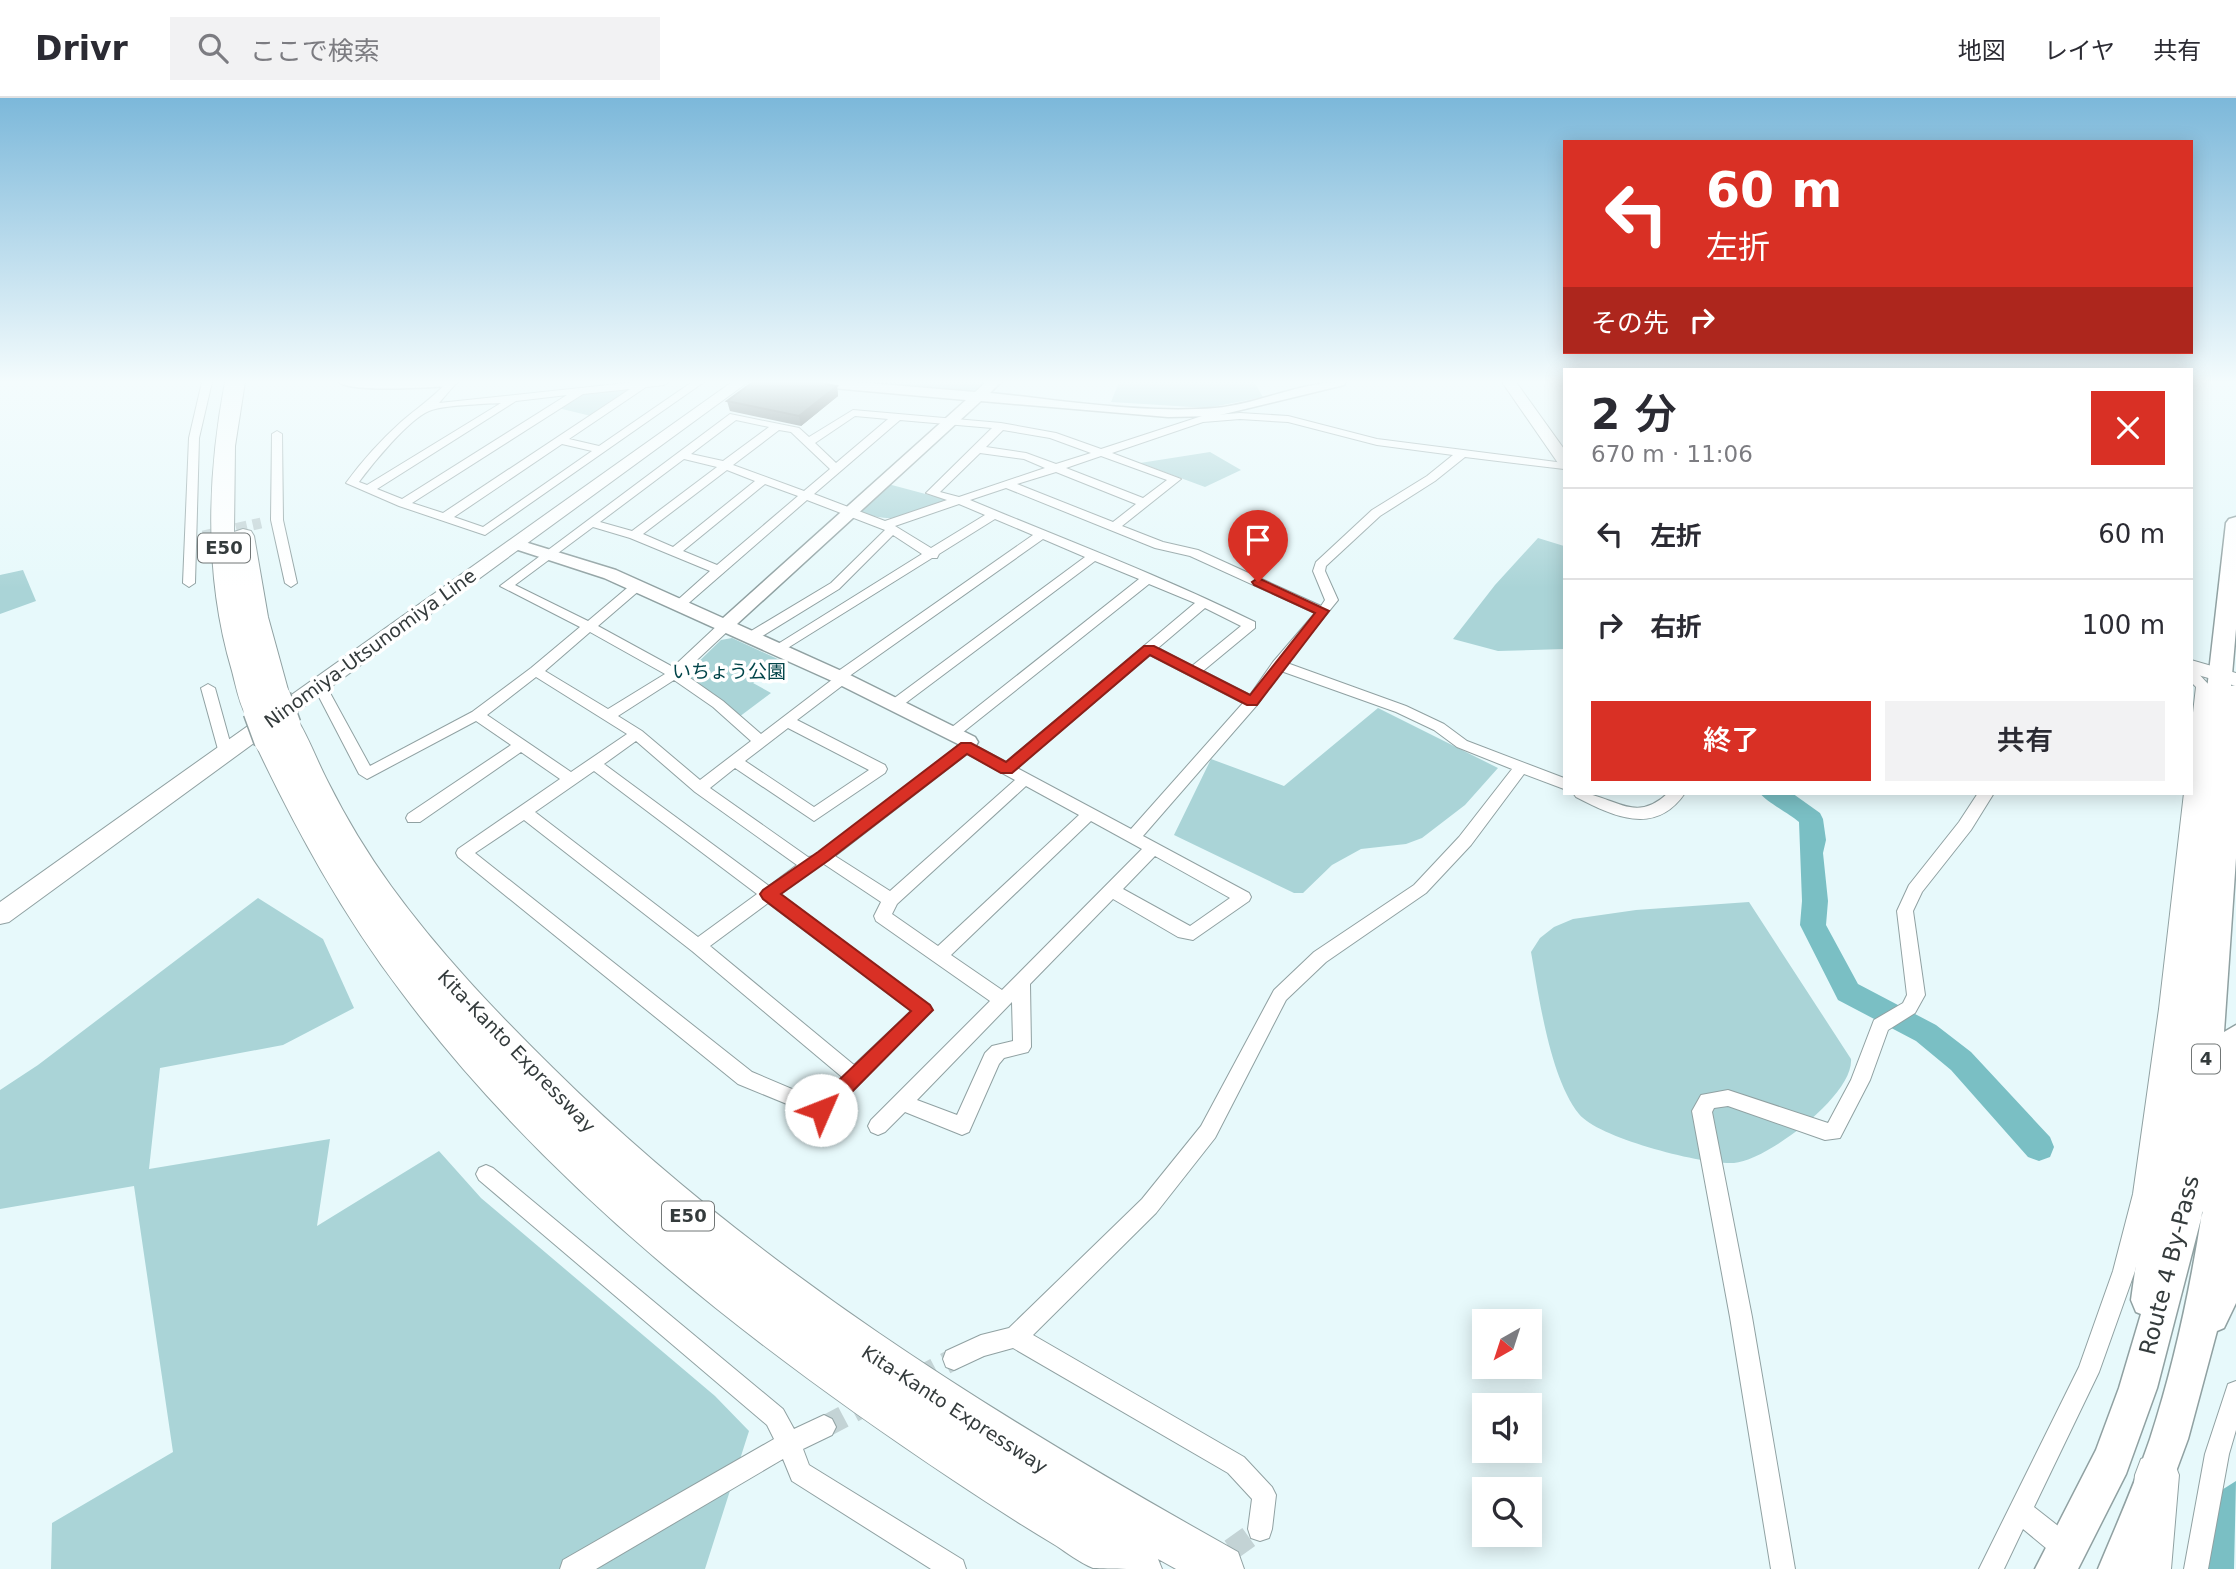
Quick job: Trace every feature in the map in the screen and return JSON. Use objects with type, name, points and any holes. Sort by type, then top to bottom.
[{"type":"highway","name":"Kita-Kanto Expressway","points":[[226,451],[222,479],[222,526],[226,577],[236,639],[272,719],[303,820],[380,942],[465,1045],[523,1109],[602,1185],[714,1280],[896,1417],[1139,1569]]},
{"type":"highway","name":"Kita-Kanto Expressway","points":[[244,451],[241,475],[246,572],[272,719],[365,871],[440,971],[549,1091],[629,1166],[729,1250],[924,1392],[1029,1459],[1221,1569]]},
{"type":"highway","points":[[2138,1388],[2182,1041],[2236,523]]},
{"type":"highway","name":"Route 4 By-Pass","points":[[2061,1559],[2112,1460],[2138,1388],[2182,1232],[2198,1140],[2233,723],[2218,678]]},
{"type":"highway","name":"Route 4 By-Pass","points":[[2119,1569],[2157,1475],[2186,1392],[2199,1339],[2225,1184],[2236,1038]]},
{"type":"highway","points":[[2199,1339],[2229,1280],[2236,1243]]},
{"type":"highway","points":[[2148,1569],[2157,1475]]},
{"type":"main road","name":"Ninomiya-Utsunomiya Line","points":[[0,915],[645,451]]},
{"type":"street","points":[[189,583],[197,538],[194,451]]},
{"type":"street","points":[[277,451],[277,520],[291,583]]},
{"type":"street","points":[[378,451],[352,483],[403,504],[485,531],[599,451]]},
{"type":"street","points":[[367,490],[431,451]]},
{"type":"street","points":[[403,504],[488,451]]},
{"type":"street","points":[[444,517],[544,451]]},
{"type":"street","points":[[688,451],[506,586],[590,626],[674,674],[713,700],[761,741]]},
{"type":"street","points":[[634,536],[743,451]]},
{"type":"street","points":[[819,451],[835,468]]},
{"type":"street","points":[[678,604],[856,451]]},
{"type":"street","points":[[608,716],[674,674],[917,451]]},
{"type":"street","points":[[976,451],[932,493],[962,501],[1095,555],[1250,625],[1193,672]]},
{"type":"street","points":[[989,451],[1026,456],[1145,503]]},
{"type":"street","points":[[1097,451],[1175,479],[1114,527]]},
{"type":"street","points":[[751,637],[835,586],[889,528],[1006,484],[1111,451]]},
{"type":"street","points":[[1435,451],[1563,466]]},
{"type":"street","points":[[1133,837],[1252,702],[1278,665],[1332,600],[1319,570],[1320,565],[1362,524],[1428,482],[1461,454]]},
{"type":"street","points":[[682,455],[723,465],[849,511],[889,528],[933,555]]},
{"type":"street","points":[[676,551],[764,480]]},
{"type":"street","points":[[1006,484],[1159,545],[1194,552],[1322,611]]},
{"type":"street","points":[[778,650],[933,555],[994,514]]},
{"type":"street","points":[[261,523],[277,520]]},
{"type":"street","points":[[591,523],[676,551],[718,570]]},
{"type":"street","points":[[700,788],[840,678],[1043,534]]},
{"type":"street","points":[[515,544],[574,561],[637,586],[840,678],[962,741],[1025,779],[1243,897],[1194,933],[1184,932],[1111,890]]},
{"type":"street","points":[[894,705],[1095,555]]},
{"type":"street","points":[[698,946],[824,856],[962,741],[1148,578]]},
{"type":"street","points":[[313,688],[324,694],[367,774],[477,715],[536,671],[637,586]]},
{"type":"street","points":[[1007,769],[1204,603]]},
{"type":"street","points":[[1149,649],[1252,702]]},
{"type":"street","points":[[1278,665],[1401,709],[1439,727],[1462,744],[1563,784]]},
{"type":"street","points":[[536,671],[637,734],[700,788],[808,865]]},
{"type":"street","points":[[2193,778],[2203,686],[2218,678]]},
{"type":"street","points":[[208,688],[226,752]]},
{"type":"street","points":[[477,715],[569,778]]},
{"type":"street","points":[[735,761],[814,815],[880,769],[787,721]]},
{"type":"street","points":[[593,763],[923,1010],[821,1110],[746,1078],[464,853],[569,778],[637,734]]},
{"type":"street","points":[[414,818],[521,745]]},
{"type":"street","points":[[954,1359],[981,1346],[1015,1337],[1149,1206],[1208,1132],[1280,995],[1320,957],[1420,889],[1465,841],[1521,768]]},
{"type":"street","points":[[1003,1000],[882,916],[891,900],[1025,779]]},
{"type":"street","points":[[1585,795],[1624,814],[1639,816],[1651,812],[1674,795]]},
{"type":"street","points":[[1783,1569],[1741,1317],[1702,1111],[1708,1101],[1728,1098],[1833,1132],[1870,1061],[1880,1025],[1909,1008],[1916,996],[1905,911],[1915,889],[1965,826],[1985,795]]},
{"type":"street","points":[[1991,1569],[2088,1372],[2124,1271],[2143,1194],[2168,1009],[2191,795]]},
{"type":"street","points":[[523,811],[698,946],[855,1077]]},
{"type":"street","points":[[939,956],[1089,814]]},
{"type":"street","points":[[878,1126],[1153,848]]},
{"type":"street","points":[[824,856],[891,900]]},
{"type":"street","points":[[901,1102],[962,1126],[992,1059],[999,1051],[1022,1047],[1021,981]]},
{"type":"street","points":[[486,1174],[775,1418],[789,1443],[800,1473],[954,1569]]},
{"type":"street","points":[[1015,1337],[1236,1465],[1264,1495],[1260,1529]]},
{"type":"street","points":[[2196,1569],[2217,1454],[2236,1392]]},
{"type":"street","points":[[572,1569],[789,1443],[824,1426]]},
{"type":"street","points":[[2020,1511],[2061,1559]]},
{"type":"green space","points":[[1210,452],[1241,470],[1205,487],[1140,463]]},
{"type":"green space","points":[[888,484],[948,500],[896,518],[861,512],[861,508]]},
{"type":"green space","points":[[1538,538],[1563,546],[1563,649],[1498,651],[1453,639],[1495,585]]},
{"type":"green space","points":[[23,570],[36,601],[0,614],[0,575]]},
{"type":"green space","name":"いちょう公園","points":[[732,638],[782,661],[753,683],[771,693],[739,717],[714,694],[688,677],[689,671],[721,640]]},
{"type":"green space","points":[[1378,708],[1498,768],[1465,805],[1422,838],[1406,844],[1361,849],[1332,865],[1303,893],[1294,893],[1174,835],[1211,759],[1284,786]]},
{"type":"green space","points":[[258,898],[323,939],[354,1008],[283,1045],[160,1068],[149,1169],[330,1139],[317,1226],[439,1151],[481,1198],[715,1396],[749,1431],[705,1569],[51,1569],[52,1523],[173,1452],[134,1186],[0,1209],[0,1090],[38,1065]]},
{"type":"green space","points":[[1749,902],[1851,1059],[1848,1074],[1839,1090],[1824,1107],[1787,1138],[1767,1151],[1734,1163],[1676,1155],[1628,1141],[1590,1123],[1579,1114],[1569,1099],[1553,1059],[1531,952],[1540,938],[1554,927],[1573,919],[1636,910]]},
{"type":"waterway","points":[[1776,795],[1791,802],[1811,819],[1814,840],[1811,853],[1815,901],[1813,925],[1848,992],[1926,1033],[1961,1061],[2039,1147]]},
{"type":"waterway","points":[[2215,1569],[2230,1506],[2236,1500]]},
{"type":"tunnel","points":[[203,536],[261,523]]},
{"type":"tunnel","points":[[916,1379],[954,1359]]},
{"type":"tunnel","points":[[824,1427],[871,1402]]},
{"type":"tunnel","points":[[1204,1569],[1260,1529]]},
{"type":"route","points":[[821,1110],[923,1010],[769,894],[824,856],[966,747],[1007,769],[1149,649],[1252,702],[1322,611],[1258,582]]}]
